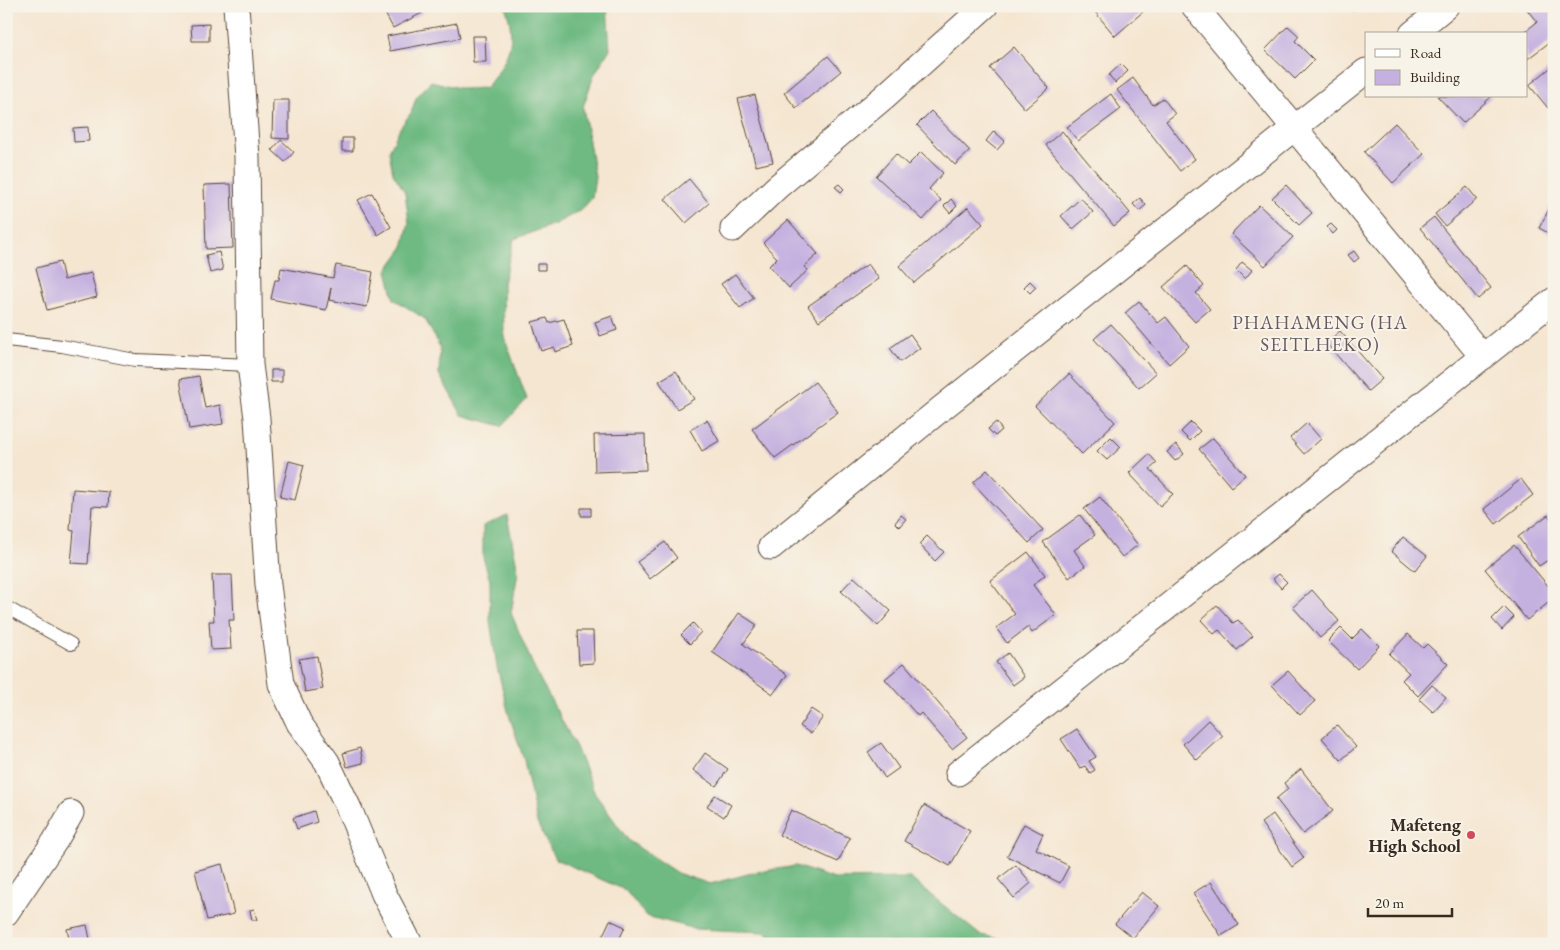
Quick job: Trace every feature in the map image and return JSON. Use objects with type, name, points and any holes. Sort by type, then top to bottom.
[{"type":"street","points":[[236,6],[247,157],[250,365],[257,418],[268,585],[281,684],[299,723],[328,762],[384,894],[410,944]]},
{"type":"street","points":[[733,229],[777,187],[877,103],[986,6]]},
{"type":"street","points":[[1194,6],[1483,357]]},
{"type":"street","points":[[1414,32],[1446,6]]},
{"type":"street","points":[[771,547],[942,408],[1365,72]]},
{"type":"street","points":[[958,773],[1554,300]]},
{"type":"street","points":[[6,913],[55,841],[71,813]]},
{"type":"lane","points":[[6,340],[62,346],[135,360],[250,365]]},
{"type":"lane","points":[[6,607],[71,644]]},
{"type":"green space","points":[[505,6],[607,6],[610,49],[594,75],[583,107],[595,177],[592,198],[581,210],[555,224],[514,239],[503,283],[504,336],[527,399],[502,426],[462,415],[439,374],[440,347],[425,319],[394,299],[387,270],[403,248],[409,222],[405,192],[393,173],[389,151],[400,128],[411,113],[416,98],[431,81],[463,89],[486,88],[500,68],[509,50],[511,30]]},
{"type":"green space","points":[[507,515],[518,572],[511,613],[535,670],[576,747],[595,794],[629,841],[677,873],[710,884],[752,873],[796,866],[834,879],[910,878],[980,935],[1029,944],[786,944],[764,932],[696,929],[646,916],[625,890],[555,859],[537,823],[524,760],[509,715],[497,667],[490,621],[490,581],[483,557],[483,526]]},
{"type":"building","points":[[381,6],[419,6],[422,13],[393,28]]},
{"type":"building","points":[[1090,6],[1142,6],[1145,10],[1115,36]]},
{"type":"building","points":[[1348,6],[1358,6],[1352,11]]},
{"type":"building","points":[[1524,6],[1546,6],[1554,16],[1554,39],[1528,58],[1528,32],[1524,32],[1537,22]]},
{"type":"building","points":[[457,23],[460,38],[390,51],[387,36]]},
{"type":"building","points":[[209,24],[209,41],[192,41],[191,25]]},
{"type":"building","points":[[1288,26],[1299,36],[1295,41],[1314,60],[1295,79],[1265,50]]},
{"type":"building","points":[[472,36],[485,36],[486,62],[473,62]]},
{"type":"building","points":[[1014,47],[1049,88],[1025,109],[990,68]]},
{"type":"building","points":[[828,56],[841,71],[796,108],[784,93]]},
{"type":"building","points":[[1121,64],[1128,71],[1115,83],[1109,75]]},
{"type":"building","points":[[1554,65],[1554,103],[1548,108],[1529,85]]},
{"type":"building","points":[[1133,78],[1153,105],[1163,98],[1175,114],[1166,121],[1195,159],[1180,171],[1117,90]]},
{"type":"building","points":[[1111,94],[1121,109],[1078,141],[1067,127]]},
{"type":"building","points":[[755,95],[773,162],[756,166],[738,99]]},
{"type":"building","points":[[1439,98],[1490,98],[1463,123]]},
{"type":"building","points":[[273,100],[289,100],[289,139],[272,138]]},
{"type":"building","points":[[931,111],[970,151],[955,165],[917,125]]},
{"type":"building","points":[[1395,123],[1424,154],[1393,183],[1364,152]]},
{"type":"building","points":[[88,127],[89,141],[74,142],[73,128]]},
{"type":"building","points":[[994,131],[1005,141],[997,150],[986,141]]},
{"type":"building","points":[[1062,131],[1130,213],[1114,226],[1046,145]]},
{"type":"building","points":[[342,138],[353,138],[353,151],[342,151]]},
{"type":"building","points":[[281,140],[294,152],[285,162],[272,150]]},
{"type":"building","points":[[921,152],[943,173],[929,189],[941,200],[923,220],[876,176],[896,154],[908,165]]},
{"type":"building","points":[[689,179],[709,203],[686,223],[665,199]]},
{"type":"building","points":[[231,184],[233,248],[206,249],[204,185]]},
{"type":"building","points":[[839,184],[844,189],[841,192],[835,187]]},
{"type":"building","points":[[1286,185],[1312,213],[1299,225],[1272,198]]},
{"type":"building","points":[[1467,187],[1477,199],[1445,226],[1435,214]]},
{"type":"building","points":[[372,193],[391,227],[378,235],[358,200]]},
{"type":"building","points":[[1081,198],[1093,212],[1073,229],[1061,216]]},
{"type":"building","points":[[1140,198],[1146,205],[1139,211],[1133,204]]},
{"type":"building","points":[[951,199],[957,206],[950,213],[944,206]]},
{"type":"building","points":[[1554,200],[1554,236],[1539,228]]},
{"type":"building","points":[[1259,205],[1293,237],[1265,266],[1231,234]]},
{"type":"building","points":[[968,207],[983,224],[914,283],[899,266]]},
{"type":"building","points":[[1434,217],[1491,288],[1478,299],[1420,228]]},
{"type":"building","points":[[788,220],[818,254],[804,267],[808,270],[789,288],[769,266],[777,258],[763,243]]},
{"type":"building","points":[[1331,224],[1337,230],[1333,234],[1327,227]]},
{"type":"building","points":[[1354,251],[1359,258],[1354,262],[1348,255]]},
{"type":"building","points":[[219,252],[223,270],[210,273],[206,255]]},
{"type":"building","points":[[60,262],[64,280],[91,273],[97,297],[47,310],[36,268]]},
{"type":"building","points":[[1242,262],[1252,270],[1245,279],[1236,270]]},
{"type":"building","points":[[537,264],[545,264],[545,270],[537,270]]},
{"type":"building","points":[[868,264],[879,279],[819,321],[808,306]]},
{"type":"building","points":[[336,265],[373,272],[367,307],[329,300],[331,288],[326,310],[271,299],[275,280],[279,280],[281,268],[333,278]]},
{"type":"building","points":[[1187,266],[1204,286],[1196,293],[1210,309],[1195,322],[1163,287]]},
{"type":"building","points":[[735,274],[754,298],[740,308],[721,284]]},
{"type":"building","points":[[1030,281],[1036,287],[1030,293],[1024,287]]},
{"type":"building","points":[[1139,301],[1158,323],[1166,317],[1189,346],[1169,364],[1125,313]]},
{"type":"building","points":[[612,316],[617,330],[600,336],[595,322]]},
{"type":"building","points":[[547,318],[549,323],[564,319],[573,346],[555,352],[554,347],[541,351],[532,322]]},
{"type":"building","points":[[1111,324],[1156,373],[1139,388],[1094,339]]},
{"type":"building","points":[[1340,331],[1382,379],[1368,391],[1326,343]]},
{"type":"building","points":[[910,334],[920,348],[900,362],[890,348]]},
{"type":"building","points":[[271,370],[282,370],[282,382],[271,382]]},
{"type":"building","points":[[676,371],[694,399],[677,409],[659,381]]},
{"type":"building","points":[[1069,374],[1115,422],[1082,454],[1035,406]]},
{"type":"building","points":[[199,376],[205,408],[220,405],[223,424],[189,429],[180,379]]},
{"type":"building","points":[[815,382],[838,412],[775,458],[752,429]]},
{"type":"building","points":[[707,420],[719,441],[702,451],[690,430]]},
{"type":"building","points":[[996,422],[1002,430],[995,436],[988,429]]},
{"type":"building","points":[[1191,422],[1200,431],[1190,441],[1181,432]]},
{"type":"building","points":[[1307,423],[1321,439],[1304,454],[1290,438]]},
{"type":"building","points":[[645,434],[646,470],[595,472],[594,435]]},
{"type":"building","points":[[1111,437],[1121,447],[1107,460],[1097,451]]},
{"type":"building","points":[[1213,438],[1245,475],[1231,487],[1199,449]]},
{"type":"building","points":[[1176,444],[1184,454],[1175,461],[1167,452]]},
{"type":"building","points":[[1149,454],[1157,463],[1150,469],[1173,494],[1160,506],[1129,473]]},
{"type":"building","points":[[289,461],[304,465],[295,500],[280,497]]},
{"type":"building","points":[[987,470],[1043,530],[1029,543],[973,483]]},
{"type":"building","points":[[1521,479],[1533,495],[1496,524],[1484,509]]},
{"type":"building","points":[[73,489],[109,492],[108,507],[92,506],[88,564],[71,563],[74,531],[70,530]]},
{"type":"building","points":[[1100,497],[1138,545],[1122,557],[1084,509]]},
{"type":"building","points":[[581,508],[591,508],[591,516],[581,516]]},
{"type":"building","points":[[901,515],[906,519],[899,527],[895,523]]},
{"type":"building","points":[[1080,515],[1095,535],[1074,550],[1085,566],[1069,578],[1043,542]]},
{"type":"building","points":[[1548,515],[1554,523],[1554,556],[1539,566],[1518,537]]},
{"type":"building","points":[[927,536],[944,552],[935,561],[919,544]]},
{"type":"building","points":[[1403,537],[1427,556],[1415,571],[1391,551]]},
{"type":"building","points":[[665,542],[677,558],[650,579],[637,562]]},
{"type":"building","points":[[1514,545],[1554,593],[1554,598],[1527,620],[1485,569]]},
{"type":"building","points":[[1028,552],[1045,575],[1033,585],[1056,615],[1032,633],[1028,627],[1007,643],[996,628],[1015,614],[990,581]]},
{"type":"building","points":[[1279,574],[1287,582],[1281,588],[1273,579]]},
{"type":"building","points":[[212,575],[232,575],[234,620],[229,620],[231,649],[211,650],[209,621],[214,621]]},
{"type":"building","points":[[854,577],[891,611],[878,626],[841,591]]},
{"type":"building","points":[[1312,590],[1339,621],[1320,638],[1293,607]]},
{"type":"building","points":[[1217,605],[1233,623],[1238,620],[1253,636],[1237,650],[1219,630],[1214,634],[1201,620]]},
{"type":"building","points":[[1504,607],[1514,617],[1502,630],[1492,619]]},
{"type":"building","points":[[739,613],[757,625],[743,644],[787,675],[773,694],[712,652]]},
{"type":"building","points":[[693,623],[701,632],[690,644],[681,635]]},
{"type":"building","points":[[1341,628],[1352,639],[1362,629],[1379,646],[1357,669],[1328,641]]},
{"type":"building","points":[[577,631],[593,631],[594,663],[579,664]]},
{"type":"building","points":[[1408,634],[1423,648],[1427,644],[1448,664],[1418,696],[1402,680],[1409,673],[1389,654]]},
{"type":"building","points":[[1008,653],[1024,677],[1013,685],[996,662]]},
{"type":"building","points":[[317,656],[323,689],[305,692],[299,659]]},
{"type":"building","points":[[904,663],[967,737],[952,749],[921,713],[918,716],[885,679]]},
{"type":"building","points":[[1288,671],[1315,701],[1300,715],[1272,685]]},
{"type":"building","points":[[1432,685],[1446,697],[1433,712],[1419,699]]},
{"type":"building","points":[[811,709],[823,717],[811,734],[800,726]]},
{"type":"building","points":[[1208,720],[1223,736],[1197,760],[1183,744]]},
{"type":"building","points":[[1337,725],[1356,747],[1341,760],[1322,738]]},
{"type":"building","points":[[1077,729],[1096,757],[1089,761],[1095,770],[1090,773],[1085,766],[1080,768],[1061,739]]},
{"type":"building","points":[[881,743],[899,768],[885,778],[868,752]]},
{"type":"building","points":[[360,748],[363,763],[347,767],[343,753]]},
{"type":"building","points":[[705,753],[728,769],[716,786],[693,770]]},
{"type":"building","points":[[1301,769],[1333,811],[1303,834],[1276,799],[1288,789],[1284,783]]},
{"type":"building","points":[[715,795],[731,805],[724,817],[707,806]]},
{"type":"building","points":[[924,805],[970,831],[950,866],[904,841]]},
{"type":"building","points":[[791,810],[850,838],[838,862],[779,835]]},
{"type":"building","points":[[314,811],[317,822],[297,829],[293,818]]},
{"type":"building","points":[[1273,814],[1304,858],[1292,867],[1261,823]]},
{"type":"building","points":[[1024,824],[1043,834],[1036,849],[1069,866],[1060,883],[1007,856]]},
{"type":"building","points":[[222,864],[234,914],[207,920],[195,871]]},
{"type":"building","points":[[1016,865],[1031,883],[1014,898],[998,879]]},
{"type":"building","points":[[1211,882],[1239,925],[1221,936],[1193,893]]},
{"type":"building","points":[[1142,892],[1159,906],[1133,938],[1115,924]]},
{"type":"building","points":[[254,909],[257,920],[252,920],[250,910]]},
{"type":"building","points":[[610,920],[625,927],[617,944],[599,944]]},
{"type":"building","points":[[87,925],[91,944],[70,944],[67,929]]},
{"type":"place","name":"Mafeteng High School","points":[[1471,835]]},
{"type":"district","name":"PHAHAMENG (HA SEITLHEKO)","points":[[1320,333]]}]
